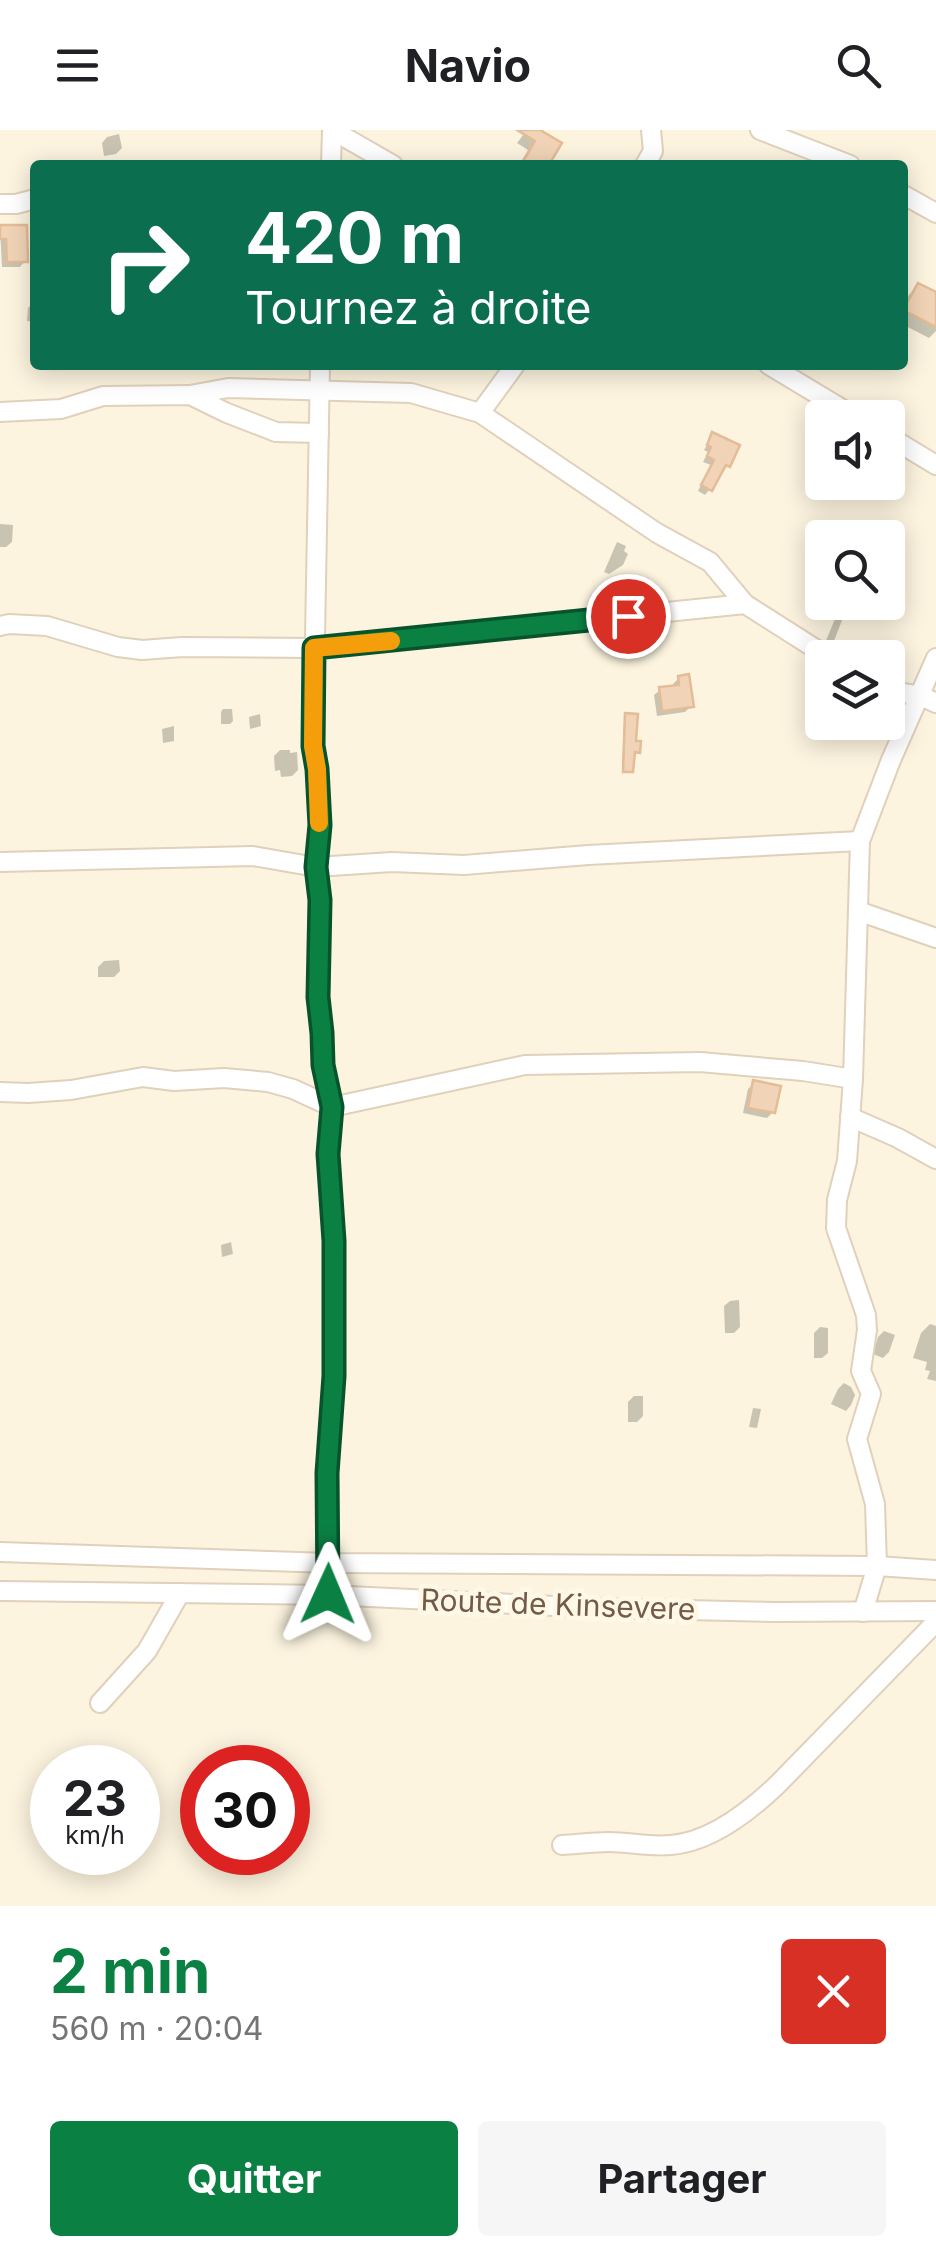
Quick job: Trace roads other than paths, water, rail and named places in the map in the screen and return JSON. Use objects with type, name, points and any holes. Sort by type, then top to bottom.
[{"type":"street","points":[[331,160],[332,130],[383,160]]},
{"type":"street","points":[[648,160],[653,150],[651,130]]},
{"type":"street","points":[[760,130],[837,160]]},
{"type":"street","points":[[908,197],[936,213]]},
{"type":"street","points":[[0,204],[30,200]]},
{"type":"street","points":[[320,370],[313,746],[320,825],[316,867],[320,900],[318,997],[323,1065],[332,1107],[328,1154],[334,1241],[334,1376],[327,1473],[328,1594]]},
{"type":"street","points":[[480,413],[511,370]]},
{"type":"street","points":[[777,370],[827,400]]},
{"type":"street","points":[[0,412],[60,410],[103,396],[190,394],[228,388],[412,393],[480,413],[656,533],[710,562],[746,604],[805,642]]},
{"type":"street","points":[[190,394],[276,432],[320,433]]},
{"type":"street","points":[[905,446],[936,465]]},
{"type":"street","points":[[0,626],[48,626],[118,647],[142,650],[314,648],[746,604]]},
{"type":"street","points":[[863,1612],[877,1566],[875,1504],[857,1440],[871,1394],[861,1371],[866,1315],[836,1228],[836,1200],[847,1161],[853,1079],[860,841],[891,760],[928,699],[936,658]]},
{"type":"street","points":[[0,862],[253,856],[316,867],[392,862],[464,865],[588,854],[860,841]]},
{"type":"street","points":[[858,910],[936,938]]},
{"type":"street","points":[[0,1092],[71,1090],[143,1077],[174,1081],[224,1078],[268,1082],[332,1107],[525,1065],[700,1062],[853,1079]]},
{"type":"street","points":[[850,1117],[936,1158]]},
{"type":"street","points":[[0,1552],[329,1563],[877,1566],[936,1570]]},
{"type":"street","name":"Route de Kinsevere","points":[[0,1592],[328,1594],[596,1608],[936,1611]]},
{"type":"street","points":[[100,1703],[147,1652],[180,1593]]},
{"type":"street","points":[[562,1845],[677,1845],[718,1830],[767,1795],[936,1622]]}]
